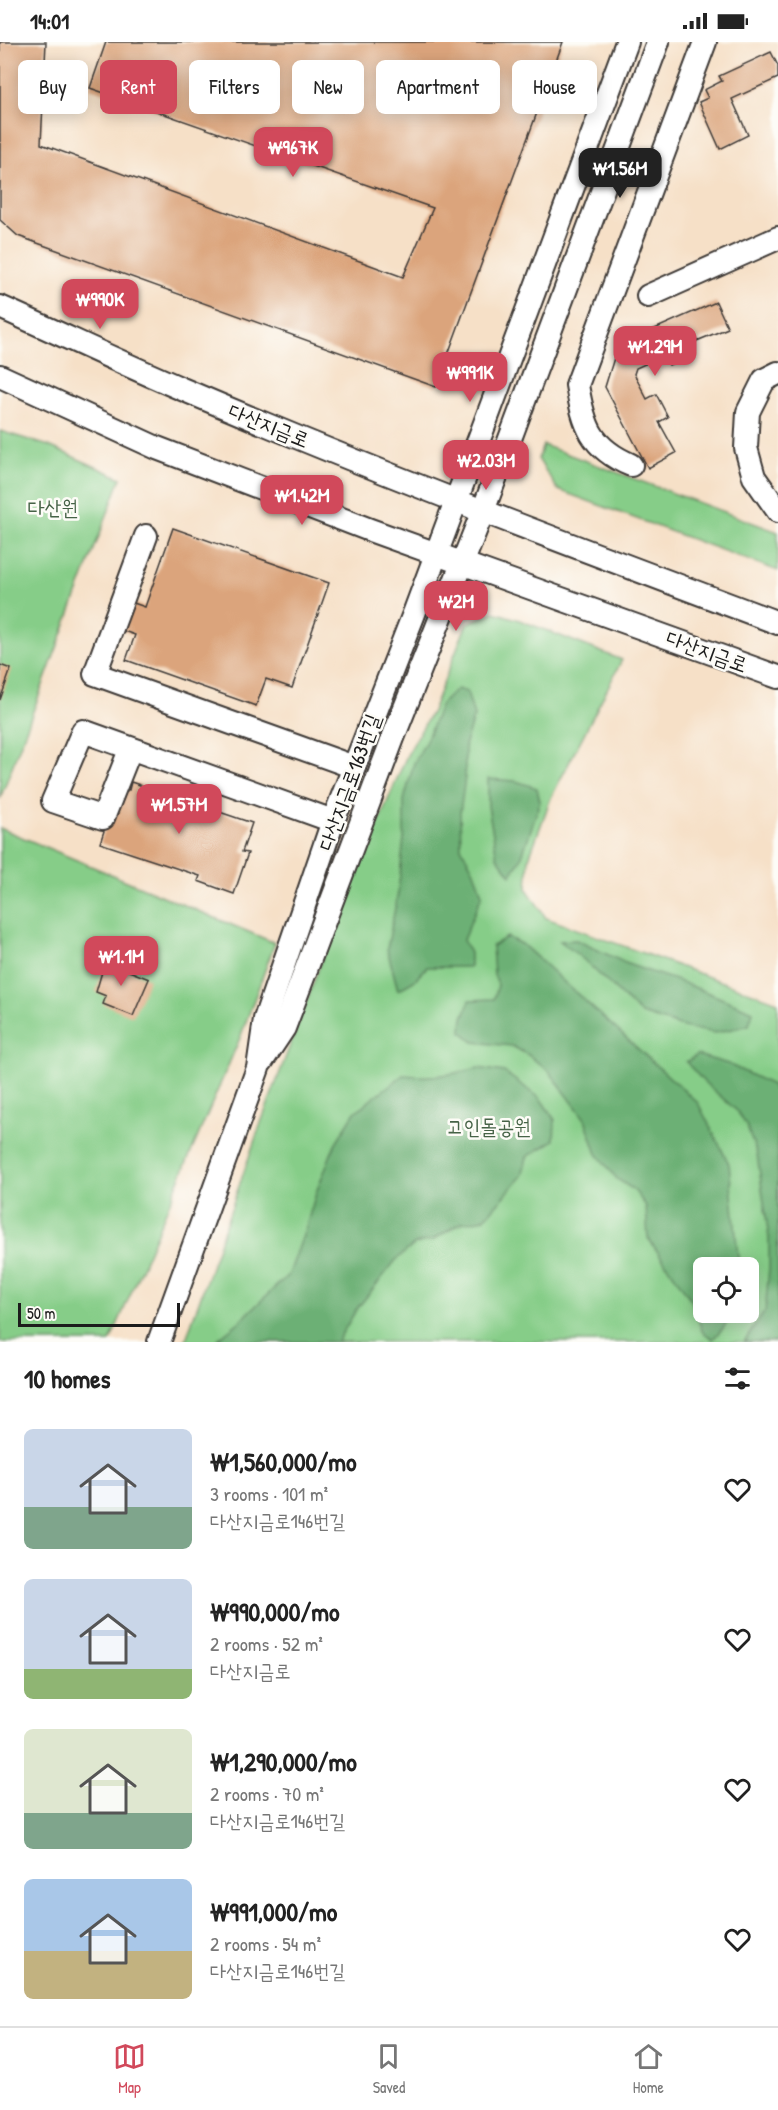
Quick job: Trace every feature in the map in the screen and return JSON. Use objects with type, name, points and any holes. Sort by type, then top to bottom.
[{"type":"street","name":"다산지금로163번길","points":[[159,1342],[258,1068],[265,1019],[333,821],[627,42]]},
{"type":"street","name":"다산지금로163번길","points":[[258,1068],[284,1028],[393,738],[483,511],[658,42]]},
{"type":"street","points":[[631,465],[619,460],[596,441],[582,417],[577,385],[705,42]]},
{"type":"street","points":[[648,296],[778,238]]},
{"type":"street","name":"다산지금로","points":[[1,307],[182,389],[483,511],[778,623]]},
{"type":"street","points":[[778,373],[764,380],[748,412],[746,448],[754,477],[778,511]]},
{"type":"street","name":"다산지금로","points":[[0,376],[157,448],[370,530],[778,677]]},
{"type":"street","points":[[0,397],[32,392]]},
{"type":"street","points":[[146,536],[95,674],[354,767]]},
{"type":"street","points":[[130,750],[333,821]]},
{"type":"green space","name":"다산원","points":[[0,431],[49,446],[121,478],[0,799]]},
{"type":"green space","points":[[543,445],[778,532],[778,571],[558,490],[538,459]]},
{"type":"green space","name":"고인돌공원","points":[[494,612],[622,660],[551,798],[529,858],[527,889],[546,918],[778,1002],[778,1342],[185,1342],[259,1128],[335,925],[407,755],[432,711],[467,623]]},
{"type":"green space","points":[[457,689],[467,692],[474,716],[465,743],[465,777],[460,813],[461,847],[474,871],[482,895],[463,940],[470,953],[470,967],[427,967],[414,981],[398,990],[387,949],[398,893],[404,838],[404,800],[414,763],[441,704]]},
{"type":"green space","points":[[488,779],[516,781],[537,788],[540,802],[521,859],[511,875],[497,857],[488,806]]},
{"type":"green space","points":[[0,828],[275,943],[240,1038],[110,1342],[0,1342]]},
{"type":"green space","points":[[507,937],[523,945],[698,1103],[729,1164],[738,1257],[693,1257],[693,1304],[648,1238],[646,1206],[634,1190],[617,1179],[597,1154],[585,1119],[549,1071],[512,1046],[474,1042],[462,1032],[463,1018],[470,1000],[494,999],[498,985],[494,975],[492,946]]},
{"type":"green space","points":[[576,940],[630,965],[684,983],[753,1011],[749,1025],[715,1033],[683,1027],[641,1014],[584,960],[560,941]]},
{"type":"green space","points":[[697,1055],[728,1064],[772,1085],[778,1101],[778,1342],[744,1342],[765,1311],[769,1268],[769,1238],[757,1154],[746,1125],[737,1111],[704,1082],[686,1062]]},
{"type":"green space","points":[[478,1068],[504,1072],[540,1098],[555,1120],[554,1140],[527,1157],[522,1176],[484,1219],[461,1223],[433,1240],[415,1244],[396,1260],[356,1310],[337,1342],[214,1342],[239,1322],[289,1274],[335,1144],[355,1112],[403,1075],[440,1075]]},
{"type":"green space","points":[[699,1323],[726,1323],[713,1339],[702,1331]]},
{"type":"building","points":[[0,42],[46,42],[45,60],[18,60],[18,114],[42,114],[41,144],[403,277],[433,208],[164,114],[177,114],[177,60],[100,60],[100,91],[90,88],[106,42],[563,42],[556,60],[512,60],[512,114],[536,114],[436,387],[18,236],[0,220]]},
{"type":"building","points":[[771,52],[778,66],[778,78],[732,99],[748,135],[720,149],[699,102],[708,98],[704,90],[722,81],[719,76]]},
{"type":"building","points":[[716,302],[728,328],[687,345],[692,355],[669,365],[665,355],[636,368],[634,374],[647,399],[656,394],[668,417],[659,422],[676,453],[648,468],[605,387],[618,345]]},
{"type":"building","points":[[173,528],[329,583],[292,688],[266,679],[256,706],[126,660],[135,635],[115,628],[125,600],[145,607]]},
{"type":"building","points":[[0,665],[11,669],[0,700]]},
{"type":"building","points":[[131,782],[252,823],[242,852],[248,853],[234,894],[198,881],[200,876],[100,843],[119,786],[129,790]]},
{"type":"building","points":[[106,958],[130,965],[129,971],[149,979],[133,1016],[103,1004],[106,996],[96,992]]}]
